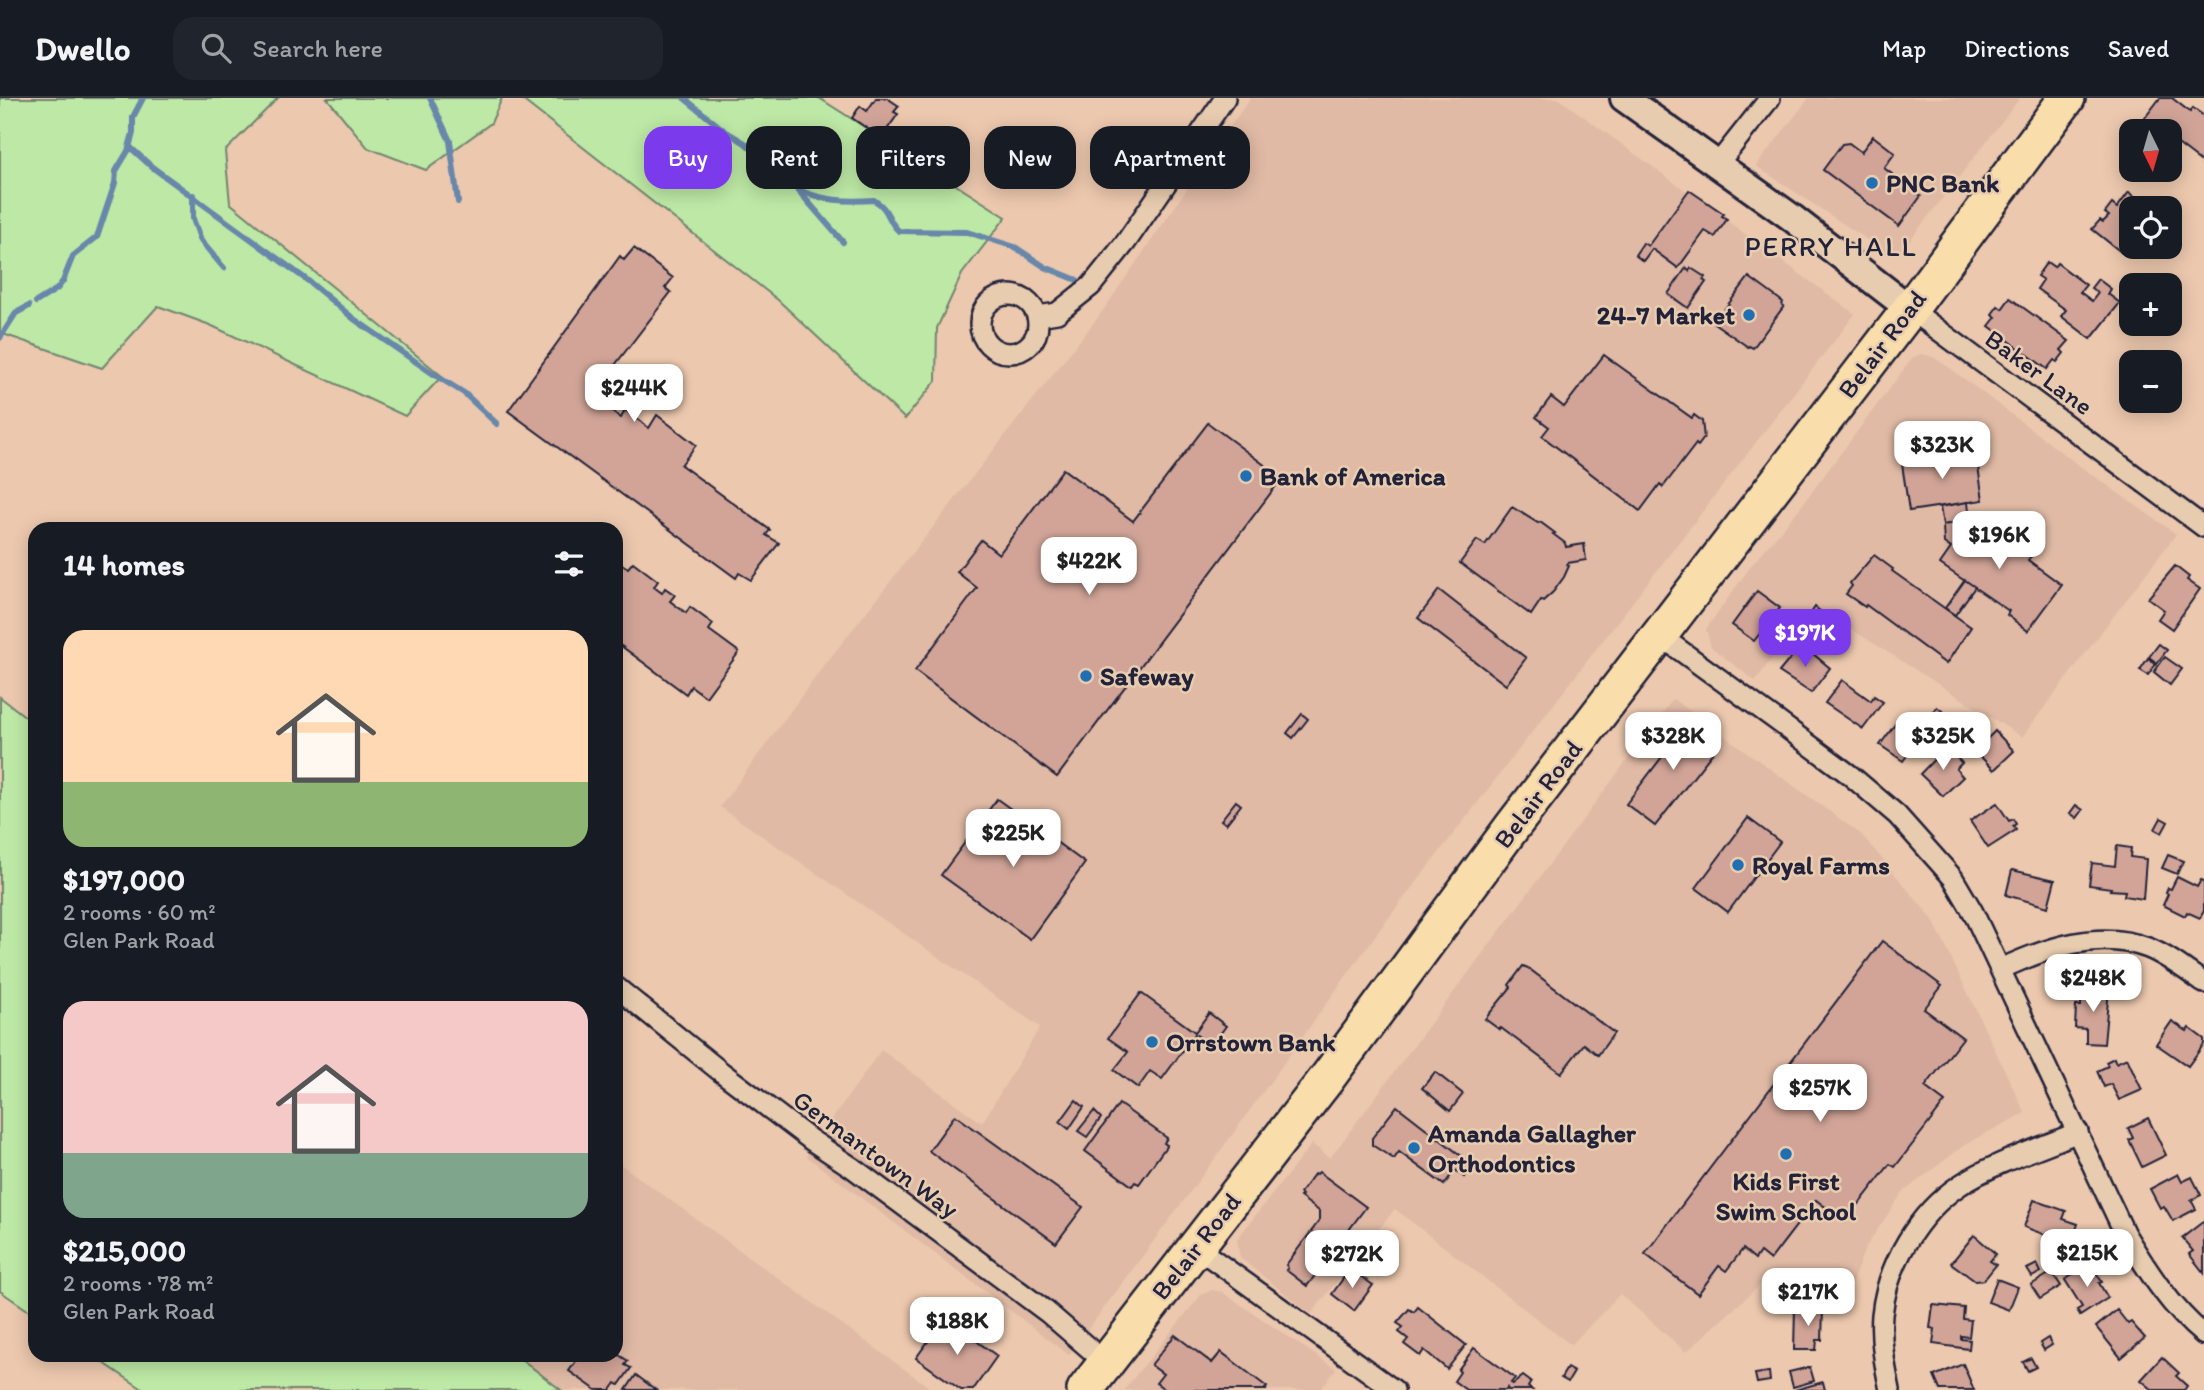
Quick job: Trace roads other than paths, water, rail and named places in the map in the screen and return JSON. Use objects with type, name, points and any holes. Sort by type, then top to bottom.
[{"type":"highway","name":"Belair Road","points":[[1085,1390],[1328,1077],[1512,827],[1910,309],[2067,98]]},
{"type":"street","points":[[1038,316],[1057,313],[1091,286],[1126,242],[1225,98]]},
{"type":"street","points":[[1624,98],[1791,217],[1910,309]]},
{"type":"street","points":[[1717,165],[1770,98]]},
{"type":"street","name":"Baker Lane","points":[[1910,309],[2204,527]]},
{"type":"street","points":[[1659,635],[1808,743],[1897,815],[1953,878],[2001,969],[2125,1234],[2172,1302],[2204,1335]]},
{"type":"street","points":[[2001,969],[2038,952],[2072,943],[2099,940],[2131,943],[2150,949],[2204,983]]},
{"type":"street","name":"Germantown Way","points":[[623,992],[720,1071],[811,1140],[853,1168],[1047,1312],[1106,1363]]},
{"type":"street","points":[[1890,1390],[1883,1357],[1882,1315],[1892,1272],[1916,1228],[1935,1205],[1961,1184],[2078,1132]]},
{"type":"street","points":[[1196,1247],[1394,1390]]},
{"type":"waterway","points":[[36,302],[57,289],[73,256],[97,237],[115,183],[116,171],[128,151],[133,133],[133,117],[143,98]]},
{"type":"waterway","points":[[430,98],[450,141],[458,202]]},
{"type":"waterway","points":[[684,98],[725,131],[745,143],[797,189],[843,242]]},
{"type":"waterway","points":[[130,147],[152,167],[307,280],[354,319],[464,393],[497,424]]},
{"type":"waterway","points":[[797,189],[835,200],[874,200],[899,231],[967,232],[1015,247],[1045,267],[1077,280]]},
{"type":"waterway","points":[[193,195],[193,219],[201,241],[224,268]]},
{"type":"waterway","points":[[0,338],[16,313],[29,306]]},
{"type":"place","name":"PNC Bank","points":[[1872,183]]},
{"type":"place","name":"24-7 Market","points":[[1749,315]]},
{"type":"place","name":"Bank of America","points":[[1246,476]]},
{"type":"place","name":"Safeway","points":[[1086,676]]},
{"type":"place","name":"Royal Farms","points":[[1738,865]]},
{"type":"place","name":"Orrstown Bank","points":[[1152,1042]]},
{"type":"place","name":"Amanda Gallagher Orthodontics","points":[[1414,1148]]},
{"type":"place","name":"Kids First Swim School","points":[[1786,1154]]},
{"type":"district","name":"PERRY HALL","points":[[1831,246]]}]
